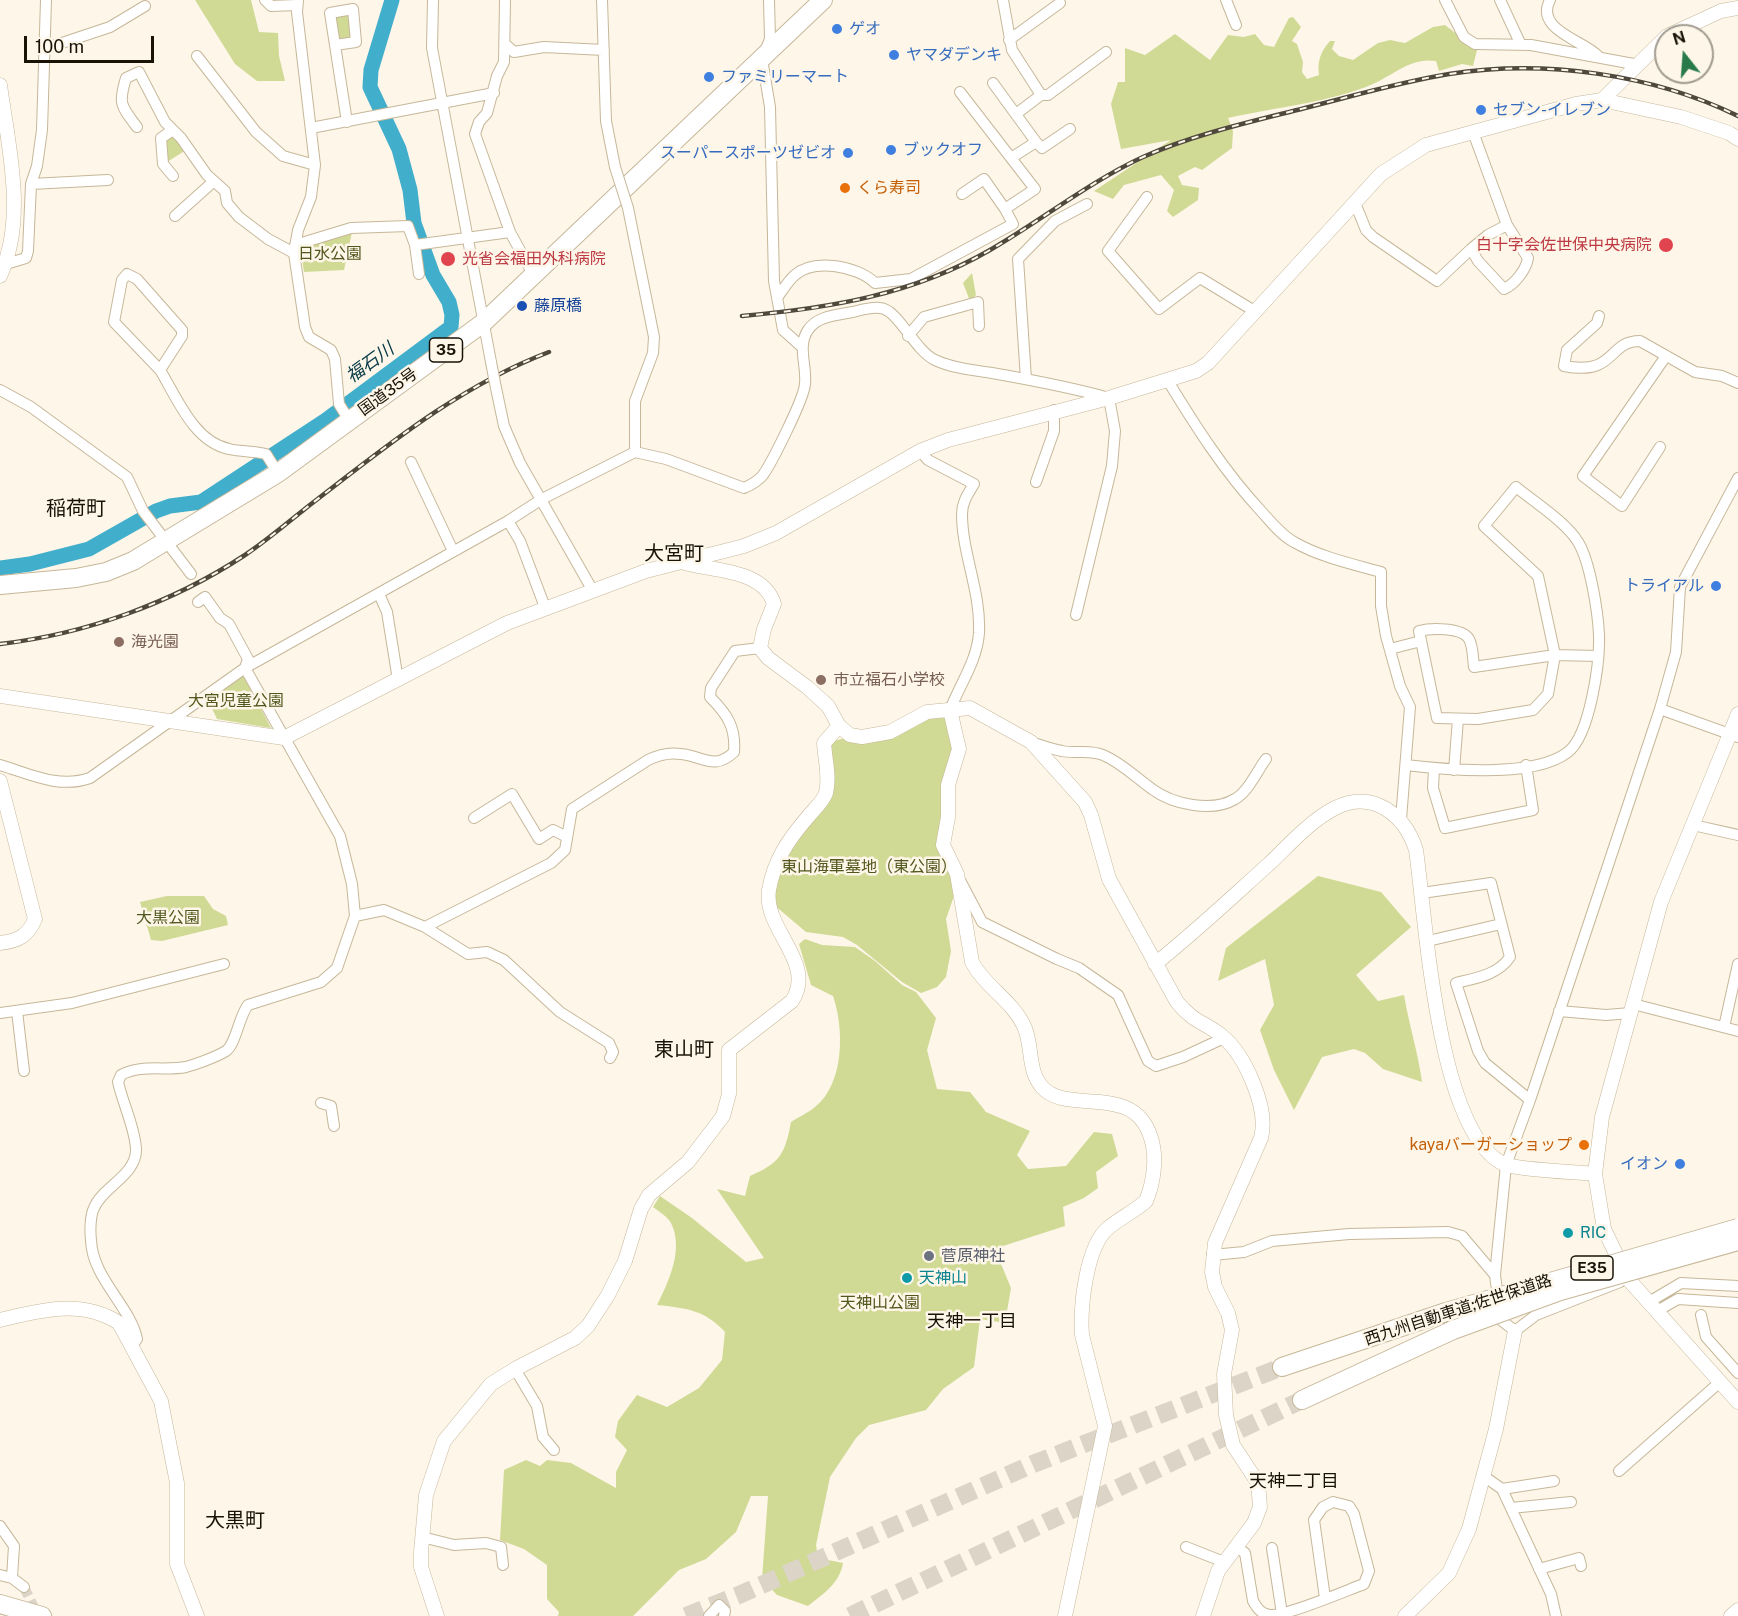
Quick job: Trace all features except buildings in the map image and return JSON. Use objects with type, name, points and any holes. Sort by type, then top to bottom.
[{"type":"highway","name":"国道35号","points":[[0,585],[106,572],[133,561],[344,411],[483,323],[823,0]]},
{"type":"highway","name":"西九州自動車道;佐世保道路","points":[[1282,1367],[1446,1312],[1738,1228]]},
{"type":"highway","name":"西九州自動車道;佐世保道路","points":[[1302,1400],[1453,1330],[1560,1291],[1738,1240]]},
{"type":"highway","points":[[0,1604],[42,1616]]},
{"type":"street","points":[[3,270],[26,258],[31,184],[37,166],[42,130],[46,0]]},
{"type":"street","points":[[266,0],[271,6],[298,3],[315,165],[311,197],[304,211],[295,249],[305,327],[309,337],[331,350],[335,359],[344,411]]},
{"type":"street","points":[[433,0],[432,48],[504,426],[520,463],[593,591]]},
{"type":"street","points":[[505,0],[504,62],[497,76],[487,113],[479,122],[475,134],[510,232],[534,276]]},
{"type":"street","points":[[602,0],[606,121],[615,167],[628,208],[654,337],[651,359],[635,400],[634,452]]},
{"type":"street","points":[[769,0],[770,39],[762,59],[770,107],[777,298],[783,330],[802,347]]},
{"type":"street","points":[[1003,0],[1012,50],[1041,95]]},
{"type":"street","points":[[1226,0],[1236,25]]},
{"type":"street","points":[[1445,0],[1464,37],[1475,44],[1521,45],[1639,65]]},
{"type":"street","points":[[1500,0],[1521,45]]},
{"type":"street","points":[[1550,0],[1549,15],[1559,32],[1596,52],[1600,58]]},
{"type":"street","points":[[1009,40],[1060,3]]},
{"type":"street","points":[[1693,24],[1735,5]]},
{"type":"street","points":[[44,49],[110,27],[145,6]]},
{"type":"street","points":[[505,44],[514,52],[544,46],[604,50]]},
{"type":"street","points":[[335,45],[346,122]]},
{"type":"street","points":[[1602,100],[1654,49]]},
{"type":"street","points":[[1016,114],[1041,95],[1048,95],[1106,52]]},
{"type":"street","points":[[197,56],[256,132],[283,156],[315,165]]},
{"type":"street","points":[[137,127],[120,105],[120,96],[126,78],[139,72],[165,122],[225,191],[227,202],[239,217],[268,239],[295,249],[351,228],[408,226],[419,245],[419,274]]},
{"type":"street","points":[[993,83],[1041,148],[1070,129]]},
{"type":"street","points":[[0,85],[14,201],[3,270]]},
{"type":"street","points":[[960,92],[1035,189],[1005,209]]},
{"type":"street","points":[[311,128],[494,93]]},
{"type":"street","points":[[0,696],[284,738],[507,623],[678,561],[744,546],[776,533],[920,451],[948,440],[1108,398],[1196,371],[1208,363],[1256,312],[1381,174],[1426,146],[1576,104],[1602,100],[1681,117],[1729,133],[1738,139]]},
{"type":"street","points":[[173,130],[161,138],[163,164],[174,176]]},
{"type":"street","points":[[1471,249],[1478,261],[1504,289],[1510,286],[1520,274],[1528,258],[1507,225],[1473,132]]},
{"type":"street","points":[[1011,158],[1035,142]]},
{"type":"street","points":[[777,298],[794,275],[810,266],[855,271],[868,275],[875,283],[911,279],[1012,224],[1005,209],[984,179],[962,194]]},
{"type":"street","points":[[31,184],[108,180]]},
{"type":"street","points":[[175,216],[214,181]]},
{"type":"street","points":[[1147,197],[1108,251],[1159,309],[1200,278],[1256,312]]},
{"type":"street","points":[[1354,203],[1366,230],[1372,237],[1437,281],[1488,235],[1507,225]]},
{"type":"street","points":[[1026,379],[1018,259],[1055,221],[1087,204]]},
{"type":"street","points":[[419,245],[510,232]]},
{"type":"street","points":[[160,370],[182,336],[182,330],[137,279],[127,274],[122,280],[114,322],[160,370],[192,422],[207,440],[272,463]]},
{"type":"street","points":[[908,336],[924,317],[978,302],[979,326]]},
{"type":"street","points":[[0,765],[58,783],[80,781],[100,771],[246,668],[508,521],[542,499],[634,452],[666,459],[744,488],[752,484],[769,466],[803,393],[805,369],[802,347],[805,335],[817,321],[882,307],[888,310],[918,348],[935,360],[1071,387],[1108,398]]},
{"type":"street","points":[[1599,316],[1597,323],[1567,350],[1564,366],[1593,368],[1606,363],[1622,345],[1629,341],[1640,341],[1695,372],[1722,376],[1738,383]]},
{"type":"street","points":[[1660,447],[1622,506],[1583,476],[1666,356]]},
{"type":"street","points":[[1168,381],[1201,437],[1238,486],[1278,530],[1293,542],[1311,551],[1381,572],[1381,606],[1390,649],[1400,686],[1410,707],[1401,819]]},
{"type":"street","points":[[0,390],[31,407],[127,477],[143,511],[163,538],[174,548],[190,574]]},
{"type":"street","points":[[1076,615],[1112,466],[1115,431],[1108,398]]},
{"type":"street","points":[[1036,482],[1054,431],[1054,411]]},
{"type":"street","points":[[920,451],[928,460],[974,484],[965,500],[962,514],[978,593],[979,633],[975,658],[950,710],[959,749],[948,785],[948,817],[944,845],[957,874],[982,922],[1079,968],[1118,995],[1148,1061],[1156,1066],[1183,1057],[1224,1038]]},
{"type":"street","points":[[411,462],[453,551]]},
{"type":"street","points":[[1515,1331],[1501,1320],[1495,1275],[1506,1165],[1530,1100],[1660,709],[1677,652],[1680,587],[1738,478]]},
{"type":"street","points":[[1406,765],[1474,771],[1557,759],[1570,751],[1580,738],[1586,723],[1598,656],[1598,621],[1584,556],[1577,541],[1516,487],[1484,526],[1538,576],[1555,655],[1548,694],[1533,710],[1478,719],[1437,718],[1419,631],[1431,628],[1462,633],[1469,639],[1474,667],[1555,655],[1598,656]]},
{"type":"street","points":[[508,521],[520,541],[546,610]]},
{"type":"street","points":[[678,561],[752,578],[764,585],[774,604],[764,629],[760,648]]},
{"type":"street","points":[[380,594],[387,612],[398,680]]},
{"type":"street","points":[[133,1345],[137,1339],[134,1325],[116,1302],[92,1254],[91,1239],[94,1208],[125,1174],[135,1158],[134,1137],[118,1082],[121,1075],[129,1071],[186,1067],[226,1051],[241,1014],[248,1005],[321,982],[337,968],[355,916],[351,884],[340,836],[246,668],[248,659],[229,624],[220,618],[205,597],[198,602]]},
{"type":"street","points":[[1390,649],[1421,641]]},
{"type":"street","points":[[760,648],[768,658],[828,706],[839,726],[850,735],[862,737],[890,732],[927,712],[970,708],[1030,742],[1064,752],[1086,751],[1100,754],[1118,763],[1154,791],[1179,802],[1196,805],[1218,804],[1235,799],[1266,759]]},
{"type":"street","points":[[425,927],[551,863],[565,850],[572,810],[648,760],[660,755],[681,753],[714,762],[724,761],[734,752],[735,734],[727,714],[710,697],[711,688],[735,651],[760,648]]},
{"type":"street","points":[[1660,709],[1734,736]]},
{"type":"street","points":[[1738,714],[1734,736],[1661,902],[1602,1117],[1595,1174],[1604,1229],[1628,1279],[1738,1402]]},
{"type":"street","points":[[1454,770],[1458,719]]},
{"type":"street","points":[[437,1616],[421,1567],[422,1538],[426,1495],[444,1441],[491,1384],[515,1369],[560,1347],[588,1326],[608,1295],[625,1261],[641,1209],[649,1195],[688,1162],[723,1116],[729,1094],[729,1050],[792,1001],[797,993],[798,979],[795,961],[770,912],[769,892],[773,872],[786,844],[826,794],[828,778],[824,742],[839,726]]},
{"type":"street","points":[[1030,742],[1085,802],[1110,879],[1177,1002],[1188,1016],[1224,1038],[1254,1087],[1263,1108],[1265,1124],[1212,1255],[1215,1287],[1228,1313],[1232,1330],[1224,1374],[1226,1415],[1233,1445],[1258,1483],[1260,1507],[1254,1523],[1218,1571],[1203,1616]]},
{"type":"street","points":[[1434,768],[1433,788],[1445,828],[1533,810],[1526,765]]},
{"type":"street","points":[[0,781],[35,919],[30,930],[22,938],[4,944]]},
{"type":"street","points":[[474,818],[512,794],[539,839],[553,830],[567,837]]},
{"type":"street","points":[[1155,964],[1194,933],[1314,823],[1336,808],[1370,804],[1382,807],[1401,819],[1410,833],[1416,850],[1438,1020],[1464,1116],[1479,1143],[1493,1157],[1506,1165],[1595,1174]]},
{"type":"street","points":[[1693,825],[1738,835]]},
{"type":"street","points":[[957,874],[972,962],[977,971],[998,991],[1023,1024],[1036,1078],[1042,1088],[1062,1097],[1117,1105],[1134,1112],[1148,1127],[1153,1144],[1152,1177],[1146,1201],[1106,1229],[1091,1257],[1081,1322],[1082,1335],[1105,1426],[1065,1616]]},
{"type":"street","points":[[1422,893],[1491,883],[1510,957],[1504,966],[1491,973],[1456,983],[1478,1051],[1485,1063],[1530,1100]]},
{"type":"street","points":[[355,916],[384,910],[425,927],[468,954],[487,952],[504,960],[560,1012],[609,1043],[613,1052],[610,1058]]},
{"type":"street","points":[[1428,941],[1502,924]]},
{"type":"street","points":[[0,1013],[72,1003],[224,964]]},
{"type":"street","points":[[1724,1027],[1738,964]]},
{"type":"street","points":[[1559,1011],[1606,1015],[1632,1008],[1738,1031]]},
{"type":"street","points":[[17,1011],[24,1071]]},
{"type":"street","points":[[321,1103],[331,1106],[334,1126]]},
{"type":"street","points":[[1212,1255],[1244,1252],[1272,1241],[1440,1231],[1462,1236],[1495,1275]]},
{"type":"street","points":[[1406,1616],[1454,1566],[1469,1528],[1485,1477],[1515,1331],[1536,1315],[1738,1240]]},
{"type":"street","points":[[1653,1306],[1681,1283],[1738,1286]]},
{"type":"street","points":[[1653,1306],[1678,1299],[1738,1303]]},
{"type":"street","points":[[0,1320],[64,1307],[108,1316],[119,1323],[133,1345],[161,1401],[168,1426],[169,1449],[177,1483],[177,1564],[197,1616]]},
{"type":"street","points":[[1701,1315],[1706,1337],[1738,1373]]},
{"type":"street","points":[[515,1369],[537,1406],[543,1437],[554,1450]]},
{"type":"street","points":[[1619,1471],[1720,1382]]},
{"type":"street","points":[[1485,1477],[1502,1488],[1539,1569],[1556,1615]]},
{"type":"street","points":[[1502,1488],[1554,1481]]},
{"type":"street","points":[[1235,1546],[1245,1553],[1253,1601],[1257,1608],[1271,1616],[1282,1614],[1364,1584],[1369,1571],[1354,1514],[1349,1506],[1333,1502],[1323,1507],[1314,1520],[1325,1598]]},
{"type":"street","points":[[1511,1508],[1571,1502]]},
{"type":"street","points":[[0,1526],[15,1546],[12,1578]]},
{"type":"street","points":[[422,1538],[454,1545],[486,1543],[501,1547],[504,1565]]},
{"type":"street","points":[[1186,1547],[1224,1562]]},
{"type":"street","points":[[1272,1548],[1282,1614]]},
{"type":"street","points":[[1539,1569],[1579,1558],[1581,1566]]},
{"type":"street","points":[[0,1575],[12,1578],[24,1587]]},
{"type":"street","points":[[709,1616],[719,1605],[725,1611],[724,1616]]},
{"type":"street","points":[[1731,1616],[1738,1610]]},
{"type":"green space","points":[[195,0],[251,0],[259,32],[278,33],[279,56],[285,81],[257,81],[235,64]]},
{"type":"green space","points":[[348,12],[355,38],[338,41],[333,14]]},
{"type":"green space","points":[[1293,17],[1301,27],[1292,41],[1297,44],[1303,62],[1302,72],[1307,79],[1319,75],[1320,56],[1330,41],[1335,41],[1332,49],[1339,56],[1353,60],[1378,43],[1390,40],[1405,43],[1433,27],[1445,25],[1477,50],[1473,66],[1462,64],[1439,71],[1436,61],[1427,60],[1403,67],[1373,84],[1338,96],[1228,118],[1233,131],[1232,148],[1202,170],[1195,167],[1178,176],[1182,185],[1199,188],[1198,200],[1173,217],[1167,211],[1174,190],[1161,175],[1124,185],[1113,199],[1094,191],[1171,140],[1121,149],[1111,104],[1118,82],[1125,82],[1125,48],[1145,55],[1175,34],[1210,60],[1228,35],[1244,37],[1255,34],[1264,45],[1274,47],[1289,18]]},
{"type":"green space","points":[[174,134],[186,150],[167,162],[164,140]]},
{"type":"green space","name":"日水公園","points":[[352,232],[344,270],[304,272],[300,245]]},
{"type":"green space","points":[[972,273],[976,295],[970,301],[963,283]]},
{"type":"green space","name":"大宮児童公園","points":[[242,673],[271,728],[217,719],[207,698]]},
{"type":"green space","name":"東山海軍墓地（東公園）","points":[[934,715],[947,715],[955,742],[945,778],[954,896],[946,919],[951,951],[946,977],[937,987],[921,993],[902,982],[857,945],[843,937],[806,932],[773,904],[777,871],[784,855],[817,813],[834,741],[845,738],[866,743],[878,741],[903,732]]},
{"type":"green space","points":[[1318,876],[1381,892],[1411,927],[1356,975],[1378,1001],[1404,995],[1422,1082],[1383,1069],[1365,1053],[1354,1049],[1322,1057],[1294,1110],[1274,1070],[1260,1030],[1274,1005],[1265,959],[1218,981],[1226,948]]},
{"type":"green space","name":"大黒公園","points":[[167,896],[204,896],[213,909],[226,916],[228,925],[162,941],[151,940],[140,902]]},
{"type":"green space","name":"天神山公園","points":[[805,939],[822,945],[855,947],[902,985],[916,992],[936,1018],[927,1050],[937,1089],[970,1092],[986,1112],[1030,1131],[1017,1155],[1028,1169],[1066,1166],[1094,1132],[1112,1134],[1118,1156],[1096,1172],[1098,1188],[1084,1198],[1063,1207],[1065,1226],[1003,1246],[1001,1264],[1011,1288],[1005,1323],[980,1319],[974,1367],[943,1389],[926,1410],[869,1425],[856,1438],[830,1477],[816,1545],[818,1558],[843,1563],[830,1588],[808,1606],[777,1595],[762,1579],[768,1496],[751,1496],[736,1532],[706,1559],[679,1570],[633,1616],[558,1616],[559,1612],[547,1599],[547,1565],[524,1549],[500,1540],[504,1470],[526,1460],[540,1466],[547,1460],[571,1463],[616,1488],[616,1472],[627,1450],[615,1437],[618,1421],[637,1395],[667,1407],[699,1388],[722,1360],[725,1332],[718,1325],[694,1311],[657,1305],[670,1275],[676,1243],[671,1223],[653,1207],[660,1196],[692,1218],[746,1262],[764,1258],[717,1189],[745,1196],[750,1176],[768,1167],[780,1156],[791,1122],[815,1107],[825,1097],[837,1070],[840,1039],[837,1009],[833,996],[811,985],[799,944]]},
{"type":"waterway","name":"福石川","points":[[0,568],[30,564],[89,549],[156,511],[170,506],[201,502],[326,420],[451,327],[452,315],[449,302],[433,275],[414,223],[410,190],[399,149],[370,87],[371,70],[392,0]]},
{"type":"tunnel","points":[[686,1616],[739,1595],[1033,1464],[1282,1367]]},
{"type":"tunnel","points":[[850,1616],[1302,1400]]},
{"type":"tunnel","points":[[24,1587],[37,1614]]},
{"type":"railway","points":[[742,316],[807,309],[900,289],[931,278],[990,250],[1104,178],[1163,149],[1243,124],[1431,77],[1522,68],[1597,74],[1634,80],[1670,90],[1738,116]]},
{"type":"railway","points":[[0,644],[64,633],[96,624],[158,602],[188,588],[253,550],[392,442],[452,401],[515,366],[549,352]]},
{"type":"place","name":"ゲオ","points":[[837,29]]},
{"type":"place","name":"ヤマダデンキ","points":[[894,55]]},
{"type":"place","name":"ファミリーマート","points":[[709,77]]},
{"type":"place","name":"セブン-イレブン","points":[[1481,110]]},
{"type":"place","name":"ブックオフ","points":[[891,150]]},
{"type":"place","name":"スーパースポーツゼビオ","points":[[848,153]]},
{"type":"place","name":"くら寿司","points":[[845,188]]},
{"type":"place","name":"白十字会佐世保中央病院","points":[[1666,245]]},
{"type":"place","name":"光省会福田外科病院","points":[[448,259]]},
{"type":"place","name":"藤原橋","points":[[522,306]]},
{"type":"place","name":"トライアル","points":[[1716,586]]},
{"type":"place","name":"海光園","points":[[119,642]]},
{"type":"place","name":"市立福石小学校","points":[[821,680]]},
{"type":"place","name":"kayaバーガーショップ","points":[[1584,1145]]},
{"type":"place","name":"イオン","points":[[1680,1164]]},
{"type":"place","name":"RIC","points":[[1568,1233]]},
{"type":"place","name":"菅原神社","points":[[929,1256]]},
{"type":"place","name":"天神山","points":[[907,1278]]},
{"type":"district","name":"稲荷町","points":[[76,509]]},
{"type":"district","name":"大宮町","points":[[674,554]]},
{"type":"district","name":"東山町","points":[[684,1050]]},
{"type":"district","name":"天神一丁目","points":[[972,1321]]},
{"type":"district","name":"天神二丁目","points":[[1294,1481]]},
{"type":"district","name":"大黒町","points":[[235,1521]]}]
